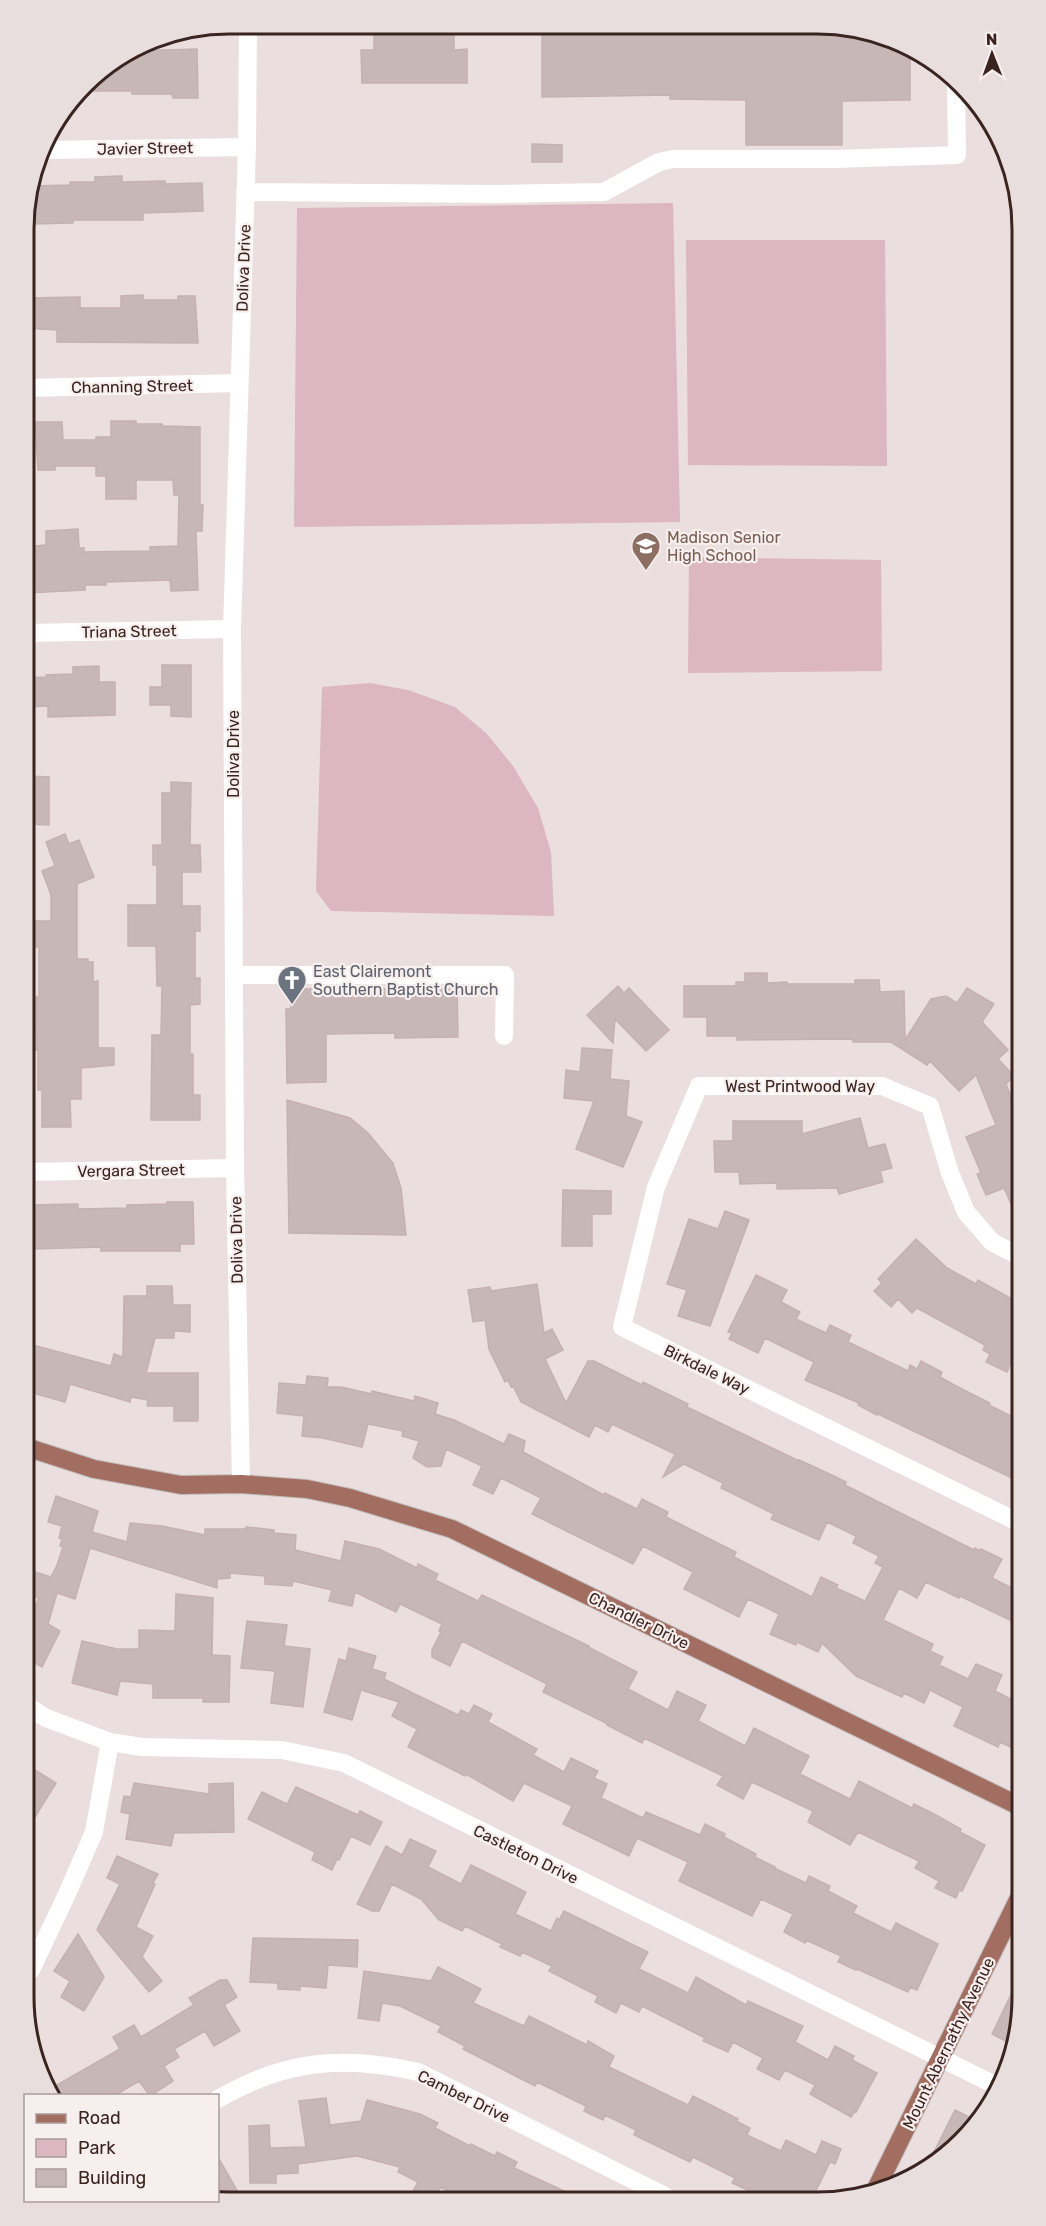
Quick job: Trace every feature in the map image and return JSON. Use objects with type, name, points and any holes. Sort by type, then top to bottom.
[{"type":"main road","name":"Chandler Drive","points":[[34,1451],[94,1469],[181,1485],[241,1484],[307,1489],[350,1498],[452,1529],[1011,1802]]},
{"type":"main road","name":"Mount Abernathy Avenue","points":[[880,2181],[1011,1914]]},
{"type":"street","name":"Doliva Drive","points":[[241,1484],[235,1168],[232,629],[247,147],[248,35]]},
{"type":"street","points":[[245,192],[497,194],[604,192],[659,162],[673,159],[835,159],[957,155],[956,94]]},
{"type":"street","name":"Javier Street","points":[[52,150],[247,147]]},
{"type":"street","name":"Channing Street","points":[[35,388],[238,383]]},
{"type":"street","name":"Triana Street","points":[[35,633],[232,629]]},
{"type":"street","points":[[234,975],[505,975],[504,1036]]},
{"type":"street","name":"West Printwood Way","points":[[699,1086],[882,1086],[930,1106],[950,1173],[966,1212],[992,1242],[1011,1252]]},
{"type":"street","name":"Birkdale Way","points":[[699,1086],[656,1187],[622,1327],[1011,1519]]},
{"type":"street","name":"Vergara Street","points":[[34,1172],[235,1168]]},
{"type":"street","name":"Castleton Drive","points":[[34,1711],[46,1718],[110,1742],[142,1747],[282,1750],[344,1763],[991,2083]]},
{"type":"street","points":[[34,1964],[94,1832],[110,1742]]},
{"type":"street","name":"Camber Drive","points":[[219,2098],[246,2083],[302,2066],[351,2063],[389,2066],[418,2072],[657,2192]]},
{"type":"green space","points":[[673,203],[680,522],[294,527],[297,208]]},
{"type":"green space","points":[[686,240],[885,240],[887,466],[688,465]]},
{"type":"green space","points":[[689,557],[881,560],[882,671],[688,673]]},
{"type":"green space","points":[[370,683],[408,690],[455,707],[486,733],[513,766],[538,808],[551,852],[554,916],[331,911],[316,891],[322,687]]},
{"type":"building","points":[[542,34],[816,34],[867,41],[891,49],[910,59],[910,100],[842,101],[842,145],[746,145],[746,100],[670,99],[670,95],[542,97]]},
{"type":"building","points":[[374,35],[454,35],[454,50],[467,49],[467,83],[362,83],[361,50],[374,50]]},
{"type":"building","points":[[197,49],[198,98],[173,98],[172,94],[132,94],[132,91],[93,91],[121,67],[152,50]]},
{"type":"building","points":[[532,144],[562,145],[562,162],[532,162]]},
{"type":"building","points":[[122,176],[122,182],[202,183],[203,211],[143,213],[143,220],[73,220],[73,223],[35,224],[39,186],[95,182],[95,177]]},
{"type":"building","points":[[143,295],[143,300],[178,300],[178,296],[195,296],[198,343],[57,342],[57,330],[35,329],[35,298],[80,297],[80,308],[121,308],[121,296]]},
{"type":"building","points":[[111,421],[200,427],[200,505],[203,505],[202,531],[196,531],[198,590],[171,591],[170,580],[106,582],[106,585],[85,585],[85,590],[35,593],[36,546],[46,545],[46,531],[78,529],[79,548],[84,548],[84,552],[150,551],[150,547],[178,546],[179,495],[174,495],[173,480],[136,480],[136,499],[106,499],[106,476],[96,476],[96,466],[55,466],[55,470],[38,470],[35,422],[62,422],[63,440],[96,440],[96,437],[111,437]]},
{"type":"building","points":[[162,665],[191,665],[191,717],[171,716],[171,705],[150,705],[150,687],[162,687]]},
{"type":"building","points":[[99,666],[99,682],[115,682],[115,715],[48,717],[48,706],[35,707],[35,678],[73,674],[73,667]]},
{"type":"building","points":[[35,776],[49,777],[49,825],[35,824]]},
{"type":"building","points":[[171,782],[191,783],[190,845],[200,845],[201,872],[182,872],[182,906],[200,906],[200,931],[195,931],[195,978],[200,978],[200,1004],[190,1005],[190,1054],[193,1054],[193,1095],[200,1095],[200,1120],[151,1120],[152,1035],[161,1035],[162,986],[157,986],[156,946],[128,946],[128,905],[157,905],[157,865],[153,865],[153,845],[162,845],[162,793],[171,793]]},
{"type":"building","points":[[65,834],[69,844],[79,840],[94,877],[77,884],[77,959],[88,959],[88,962],[93,962],[93,982],[98,981],[98,1048],[114,1048],[114,1065],[81,1068],[81,1099],[70,1099],[71,1127],[42,1127],[42,1090],[38,1090],[38,1049],[35,1050],[35,1023],[36,997],[39,997],[39,947],[35,947],[35,921],[51,921],[51,895],[42,871],[55,866],[46,842]]},
{"type":"building","points":[[745,973],[767,973],[767,983],[855,984],[855,980],[879,980],[880,992],[904,991],[905,1040],[931,999],[946,996],[957,1003],[967,988],[994,1004],[982,1022],[1008,1050],[998,1059],[1012,1073],[1012,1078],[1006,1084],[1012,1098],[1011,1205],[1004,1188],[986,1195],[977,1174],[981,1173],[966,1137],[996,1125],[976,1075],[959,1091],[930,1061],[927,1065],[891,1042],[853,1042],[853,1039],[737,1040],[737,1036],[707,1036],[707,1017],[684,1017],[684,986],[736,986],[736,982],[745,982]]},
{"type":"building","points":[[618,986],[624,993],[629,988],[669,1030],[646,1051],[615,1019],[613,1043],[587,1015]]},
{"type":"building","points":[[291,989],[457,989],[458,1037],[395,1038],[395,1033],[326,1034],[326,1082],[287,1083],[286,1009],[291,1009]]},
{"type":"building","points":[[582,1048],[612,1050],[610,1079],[629,1081],[626,1116],[642,1122],[623,1167],[576,1149],[594,1101],[564,1098],[566,1070],[580,1072]]},
{"type":"building","points":[[287,1100],[350,1118],[368,1133],[393,1163],[401,1188],[406,1235],[289,1233]]},
{"type":"building","points":[[860,1118],[868,1148],[885,1144],[892,1168],[880,1171],[883,1182],[839,1194],[837,1188],[777,1189],[777,1183],[740,1184],[739,1172],[715,1172],[714,1141],[733,1141],[733,1121],[802,1121],[802,1134]]},
{"type":"building","points":[[563,1190],[611,1191],[611,1214],[592,1214],[592,1246],[562,1246]]},
{"type":"building","points":[[167,1202],[193,1202],[194,1244],[180,1244],[180,1251],[101,1251],[101,1247],[34,1249],[34,1205],[78,1204],[78,1209],[167,1204]]},
{"type":"building","points":[[725,1211],[749,1220],[710,1326],[678,1316],[687,1290],[667,1284],[689,1219],[718,1229]]},
{"type":"building","points":[[916,1239],[947,1268],[976,1284],[978,1280],[1011,1299],[1011,1362],[1007,1372],[986,1362],[990,1354],[983,1350],[985,1345],[917,1308],[912,1313],[898,1299],[891,1307],[874,1291],[882,1283],[878,1279]]},
{"type":"building","points":[[756,1275],[787,1290],[781,1302],[800,1312],[796,1319],[826,1333],[830,1325],[851,1335],[848,1342],[908,1371],[910,1365],[917,1369],[921,1361],[942,1372],[940,1377],[1011,1416],[1011,1478],[877,1415],[858,1405],[859,1403],[805,1380],[814,1362],[765,1338],[758,1353],[729,1339],[732,1333],[728,1332]]},
{"type":"building","points":[[537,1284],[544,1333],[552,1329],[563,1350],[545,1359],[566,1403],[588,1361],[594,1361],[642,1385],[643,1382],[688,1404],[687,1407],[846,1482],[845,1485],[974,1550],[975,1548],[980,1551],[981,1549],[1002,1559],[992,1578],[1011,1588],[1011,1621],[926,1582],[917,1598],[899,1588],[883,1620],[933,1644],[930,1651],[943,1657],[939,1665],[968,1679],[976,1664],[1002,1675],[995,1691],[1011,1699],[1011,1747],[1000,1742],[998,1747],[954,1726],[963,1707],[930,1690],[924,1703],[904,1693],[902,1697],[856,1676],[822,1643],[818,1652],[797,1642],[796,1645],[770,1634],[779,1614],[748,1599],[739,1617],[684,1589],[693,1572],[643,1546],[633,1564],[532,1514],[541,1498],[501,1478],[493,1494],[473,1485],[482,1466],[446,1449],[441,1466],[427,1467],[413,1458],[419,1441],[402,1436],[403,1431],[368,1424],[362,1447],[323,1438],[302,1436],[304,1416],[277,1413],[279,1383],[306,1385],[307,1376],[328,1378],[327,1387],[341,1387],[372,1394],[372,1391],[414,1401],[415,1396],[438,1403],[435,1414],[454,1420],[504,1444],[509,1434],[525,1441],[523,1452],[604,1495],[605,1493],[637,1509],[642,1499],[668,1512],[666,1517],[736,1552],[734,1557],[812,1597],[821,1577],[838,1585],[836,1588],[865,1601],[883,1567],[875,1563],[879,1556],[853,1543],[856,1536],[827,1522],[819,1540],[771,1519],[774,1514],[721,1488],[723,1483],[684,1464],[663,1477],[675,1454],[612,1424],[608,1432],[595,1425],[589,1437],[521,1402],[513,1386],[511,1387],[508,1380],[505,1382],[489,1349],[485,1320],[473,1322],[468,1290],[490,1287],[491,1291]]},
{"type":"building","points":[[147,1286],[172,1286],[173,1305],[190,1305],[190,1332],[174,1331],[174,1338],[155,1338],[146,1373],[198,1373],[198,1421],[174,1421],[174,1406],[147,1406],[148,1400],[131,1397],[130,1402],[70,1384],[65,1402],[34,1393],[34,1345],[111,1366],[114,1354],[123,1357],[124,1296],[147,1296]]},
{"type":"building","points":[[56,1496],[98,1511],[92,1532],[127,1542],[130,1523],[162,1526],[205,1535],[205,1529],[246,1529],[246,1527],[274,1530],[274,1533],[296,1535],[295,1550],[341,1561],[345,1541],[379,1549],[417,1568],[418,1564],[438,1574],[435,1580],[478,1601],[482,1595],[589,1646],[637,1672],[628,1689],[668,1710],[677,1691],[706,1705],[698,1721],[745,1746],[754,1728],[809,1756],[800,1774],[850,1799],[859,1781],[912,1808],[914,1804],[934,1814],[961,1829],[960,1832],[985,1845],[962,1891],[959,1890],[956,1898],[935,1888],[939,1881],[915,1868],[919,1861],[858,1832],[850,1845],[808,1822],[813,1811],[752,1782],[743,1799],[717,1785],[723,1776],[644,1738],[642,1743],[543,1692],[547,1684],[462,1641],[450,1666],[432,1657],[432,1650],[441,1632],[439,1631],[442,1624],[400,1604],[396,1612],[355,1592],[352,1606],[329,1601],[332,1590],[293,1581],[292,1586],[265,1584],[265,1576],[230,1573],[230,1578],[217,1579],[217,1588],[90,1548],[75,1599],[57,1593],[48,1624],[60,1631],[42,1667],[34,1662],[34,1608],[39,1598],[34,1597],[34,1575],[35,1572],[51,1577],[63,1547],[60,1546],[62,1539],[59,1538],[62,1526],[48,1522]]},
{"type":"building","points":[[176,1594],[213,1598],[212,1655],[230,1656],[229,1702],[203,1702],[203,1698],[153,1698],[153,1684],[120,1681],[117,1695],[72,1683],[82,1641],[117,1649],[139,1649],[139,1630],[175,1631]]},
{"type":"building","points":[[247,1621],[287,1625],[284,1646],[310,1649],[303,1707],[271,1703],[275,1671],[241,1668]]},
{"type":"building","points":[[349,1648],[376,1656],[372,1669],[386,1673],[384,1679],[458,1715],[461,1710],[469,1714],[474,1705],[492,1714],[488,1722],[537,1749],[533,1755],[564,1772],[571,1758],[598,1771],[594,1778],[607,1784],[601,1798],[643,1818],[646,1812],[700,1835],[705,1824],[725,1834],[724,1837],[756,1854],[755,1857],[774,1868],[806,1883],[809,1876],[830,1886],[828,1891],[857,1906],[853,1913],[891,1932],[896,1923],[938,1944],[917,1990],[910,1987],[908,1992],[856,1970],[838,1962],[841,1956],[806,1940],[805,1943],[784,1932],[793,1914],[761,1899],[752,1916],[679,1881],[688,1862],[637,1838],[629,1856],[563,1824],[572,1806],[524,1783],[513,1801],[466,1774],[465,1776],[408,1747],[417,1729],[392,1716],[399,1702],[361,1690],[352,1720],[324,1712],[339,1659],[346,1661]]},
{"type":"building","points":[[34,1770],[56,1783],[34,1818]]},
{"type":"building","points":[[134,1783],[209,1794],[209,1784],[233,1783],[234,1832],[174,1833],[171,1846],[126,1839],[130,1814],[121,1812],[124,1796],[131,1797]]},
{"type":"building","points":[[296,1787],[358,1815],[360,1811],[382,1822],[370,1845],[351,1836],[332,1870],[312,1860],[315,1852],[248,1819],[262,1792],[287,1804]]},
{"type":"building","points":[[410,1839],[436,1851],[428,1867],[461,1884],[471,1865],[526,1892],[515,1914],[551,1931],[557,1918],[559,1920],[564,1911],[648,1952],[639,1969],[688,1993],[696,1977],[746,2005],[748,2001],[803,2026],[795,2042],[828,2060],[835,2046],[854,2056],[852,2060],[877,2073],[856,2112],[851,2117],[810,2094],[815,2085],[785,2070],[779,2080],[757,2069],[763,2058],[733,2042],[728,2052],[703,2041],[705,2038],[642,2006],[639,2012],[621,2003],[616,2013],[595,2002],[598,1996],[549,1971],[552,1966],[522,1952],[520,1956],[500,1947],[502,1944],[465,1926],[462,1931],[439,1920],[421,1899],[392,1884],[379,1911],[372,1911],[357,1904],[386,1846],[402,1855]]},
{"type":"building","points":[[117,1856],[158,1874],[136,1927],[153,1936],[142,1957],[162,1981],[149,1992],[97,1930],[120,1884],[107,1878]]},
{"type":"building","points":[[78,1934],[104,1977],[84,2011],[61,1997],[70,1981],[54,1971]]},
{"type":"building","points":[[253,1938],[358,1940],[357,1967],[328,1965],[326,1988],[300,1986],[300,1990],[278,1989],[278,1983],[250,1982]]},
{"type":"building","points":[[438,1967],[481,1989],[473,2003],[524,2026],[529,2016],[587,2045],[588,2041],[614,2056],[609,2067],[688,2105],[693,2096],[738,2119],[736,2121],[750,2128],[747,2135],[781,2151],[786,2140],[816,2155],[822,2141],[841,2149],[835,2164],[830,2162],[815,2192],[752,2192],[732,2183],[735,2178],[693,2157],[690,2162],[634,2135],[636,2130],[605,2115],[603,2120],[584,2111],[586,2106],[537,2082],[535,2086],[463,2049],[465,2046],[438,2032],[441,2026],[400,2006],[382,2003],[379,2021],[358,2018],[364,1971],[431,1981]]},
{"type":"building","points":[[220,1980],[227,1980],[237,1997],[224,2005],[240,2031],[214,2046],[205,2031],[174,2049],[179,2057],[164,2066],[173,2081],[153,2094],[149,2094],[139,2081],[117,2094],[61,2094],[56,2085],[120,2049],[113,2037],[134,2025],[141,2037],[194,2005],[189,1998]]},
{"type":"building","points":[[1011,1995],[1006,2041],[992,2034]]},
{"type":"building","points":[[326,2098],[330,2125],[361,2121],[367,2100],[420,2114],[438,2123],[435,2128],[495,2156],[497,2152],[517,2162],[514,2168],[566,2192],[450,2192],[440,2187],[438,2192],[415,2192],[413,2191],[418,2182],[398,2172],[400,2167],[357,2156],[298,2164],[298,2173],[276,2174],[276,2183],[250,2183],[249,2126],[269,2125],[270,2148],[306,2147],[299,2101]]},
{"type":"building","points":[[955,2110],[969,2117],[945,2143],[934,2152]]},
{"type":"building","points":[[219,2159],[238,2192],[219,2191]]},
{"type":"place","name":"Madison Senior High School","points":[[646,572]]},
{"type":"place","name":"East Clairemont Southern Baptist Church","points":[[292,1006]]}]
